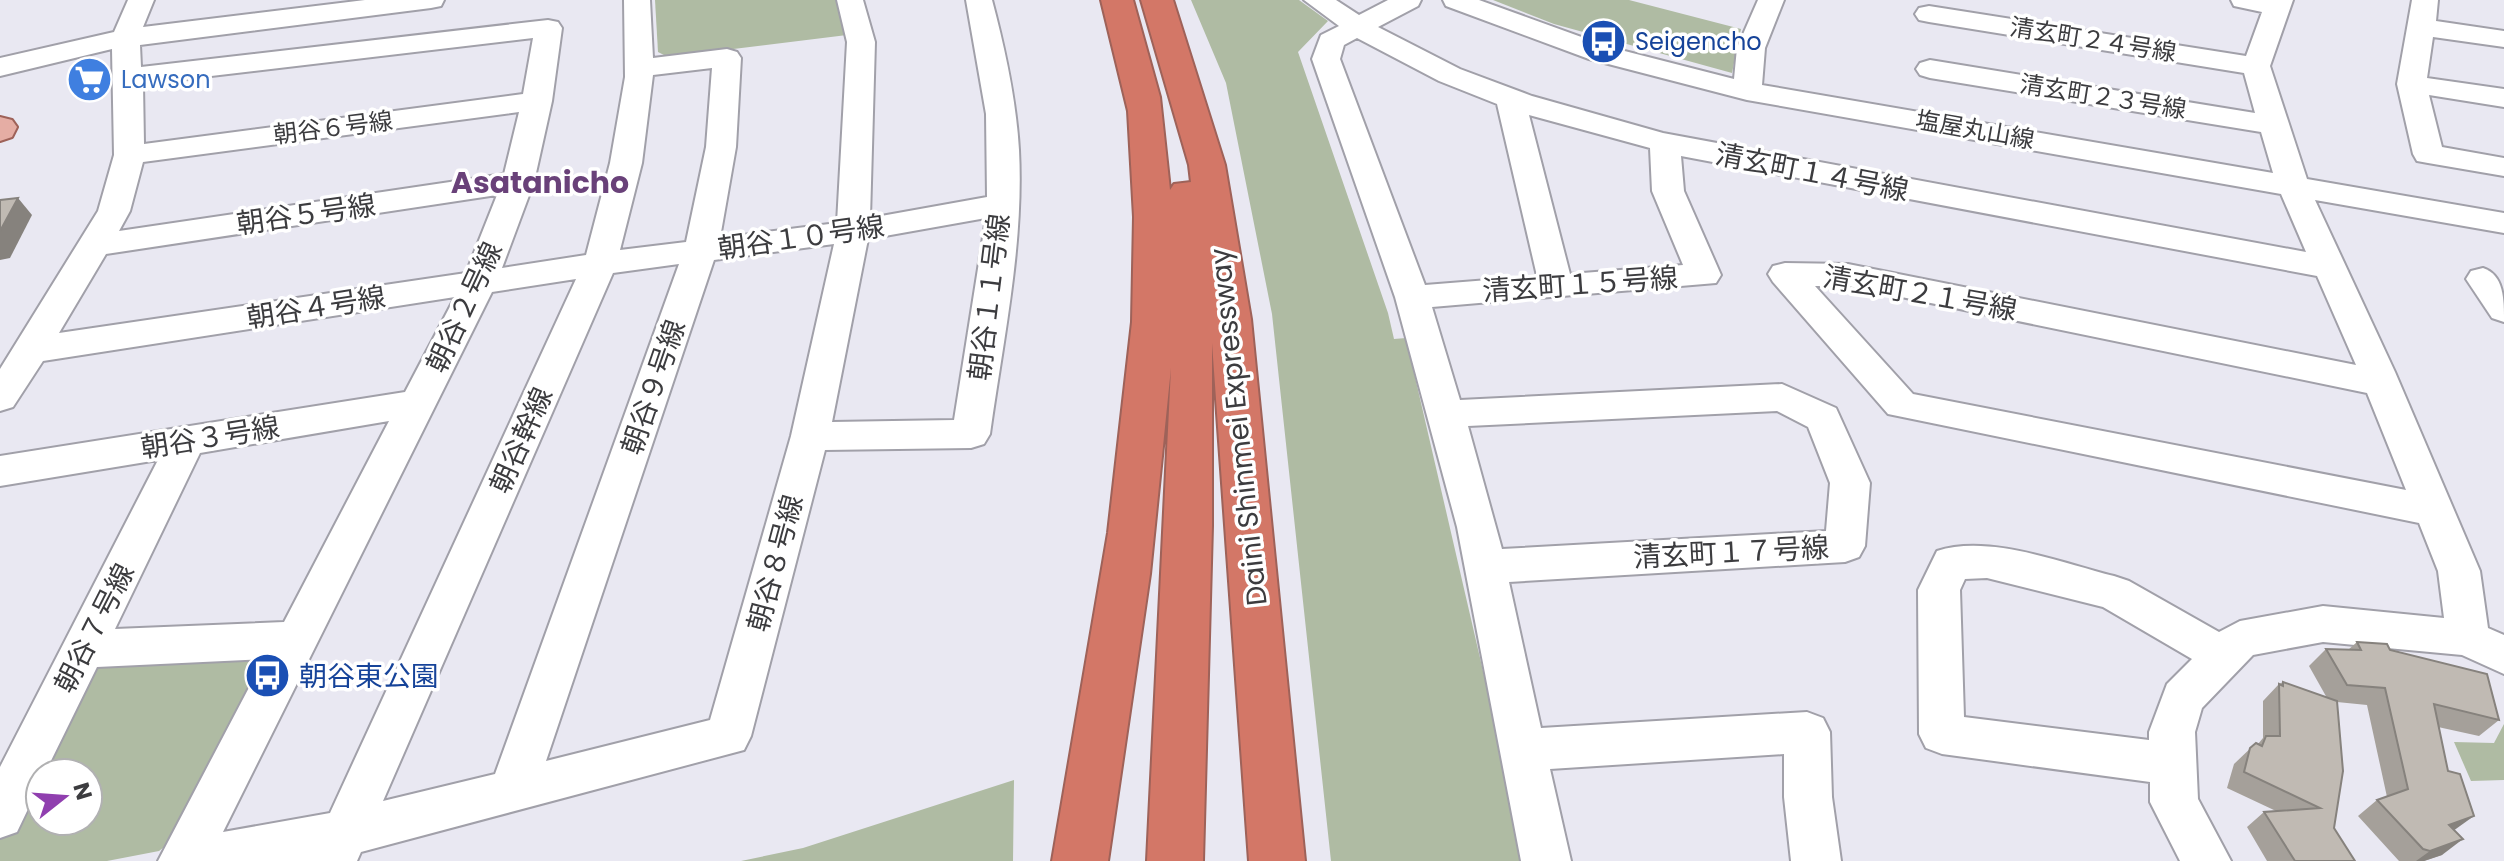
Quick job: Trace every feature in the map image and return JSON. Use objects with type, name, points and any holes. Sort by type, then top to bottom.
[{"type":"highway","points":[[1085,0],[1106,64],[1126,148],[1152,342]]},
{"type":"highway","points":[[1080,861],[1111,690],[1148,415],[1156,252],[1145,109],[1117,0]]},
{"type":"highway","name":"Daini Shinmei Expressway","points":[[1157,0],[1177,107],[1191,253],[1190,434],[1175,861]]},
{"type":"highway","name":"Daini Shinmei Expressway","points":[[1157,0],[1207,165],[1229,305],[1241,411],[1277,861]]},
{"type":"street","points":[[0,398],[114,211],[129,155],[125,38],[141,0]]},
{"type":"street","points":[[0,67],[265,10],[431,0]]},
{"type":"street","name":"朝谷幹線","points":[[339,847],[600,264],[626,163],[639,68],[637,0]]},
{"type":"street","name":"朝谷８号線","points":[[186,861],[339,847],[512,791],[728,736],[810,436],[853,231],[861,42],[850,0]]},
{"type":"street","name":"朝谷１１号線","points":[[810,436],[971,434],[1001,205],[1004,152],[997,92],[979,0]]},
{"type":"street","name":"清玄町１４号線","points":[[1317,0],[1354,27],[1453,77],[1585,122],[1719,155],[2331,268]]},
{"type":"street","points":[[1408,0],[1331,41],[1326,59],[1412,297],[1445,414],[1486,567],[1546,861]]},
{"type":"street","name":"塩屋丸山線","points":[[1456,0],[1581,50],[1747,91],[2504,223]]},
{"type":"street","points":[[1747,91],[1751,48],[1771,0]]},
{"type":"street","points":[[2206,861],[2174,802],[2172,732],[2183,698],[2240,639],[2323,624],[2486,647],[2459,571],[2381,383],[2293,186],[2256,66],[2279,4],[2244,0]]},
{"type":"street","points":[[1930,7],[1932,122]]},
{"type":"street","name":"清玄町２４号線","points":[[1930,7],[2256,66]]},
{"type":"street","points":[[2504,39],[2424,13],[2412,84],[2428,154],[2504,167]]},
{"type":"street","name":"朝谷２号線","points":[[128,77],[548,28],[537,101],[518,182],[480,282],[186,861]]},
{"type":"street","name":"朝谷９号線","points":[[512,791],[701,250],[721,147],[727,58],[639,68]]},
{"type":"street","name":"清玄町２３号線","points":[[1930,69],[2276,125]]},
{"type":"street","points":[[2412,84],[2504,98]]},
{"type":"street","points":[[1510,96],[1556,286]]},
{"type":"street","name":"朝谷６号線","points":[[129,155],[537,101]]},
{"type":"street","name":"清玄町１５号線","points":[[1412,297],[1704,275],[1668,191],[1665,142]]},
{"type":"street","name":"朝谷５号線","points":[[93,245],[518,182]]},
{"type":"street","name":"朝谷１０号線","points":[[600,264],[853,231],[1001,205]]},
{"type":"street","name":"朝谷４号線","points":[[32,350],[600,264]]},
{"type":"street","name":"清玄町２１号線","points":[[2381,383],[1848,275],[1785,274],[1901,405],[2434,511]]},
{"type":"street","points":[[2493,281],[2504,310]]},
{"type":"street","name":"清玄町１７号線","points":[[1445,414],[1782,397],[1823,418],[1850,483],[1845,546],[1486,567]]},
{"type":"street","name":"朝谷３号線","points":[[0,471],[420,403]]},
{"type":"street","name":"朝谷７号線","points":[[0,816],[187,440]]},
{"type":"street","points":[[2173,764],[1942,734],[1939,590],[1952,563],[1987,562],[2114,593],[2224,656]]},
{"type":"street","points":[[83,649],[297,639]]},
{"type":"street","points":[[1523,750],[1807,732],[1808,797],[1816,861]]},
{"type":"green space","points":[[655,0],[838,0],[847,35],[668,57],[658,52]]},
{"type":"green space","points":[[1191,0],[1299,0],[1328,21],[1298,52],[1388,313],[1394,339],[1406,338],[1527,861],[1331,861],[1272,314],[1226,83]]},
{"type":"green space","points":[[1493,0],[1629,0],[1741,29],[1732,73],[1554,24]]},
{"type":"green space","points":[[277,649],[182,833],[159,851],[107,861],[0,861],[0,836],[24,790],[24,837],[104,837],[104,757],[41,757],[93,657]]},
{"type":"green space","points":[[2504,724],[2504,780],[2471,781],[2454,742],[2494,743]]},
{"type":"green space","points":[[1014,780],[1013,861],[741,861],[803,848]]},
{"type":"building","points":[[18,198],[0,231],[0,200]]},
{"type":"building","points":[[2357,642],[2387,644],[2390,650],[2487,674],[2499,720],[2434,704],[2448,771],[2460,774],[2474,816],[2449,825],[2463,839],[2430,851],[2423,849],[2377,800],[2408,789],[2385,688],[2347,685],[2326,649],[2361,650]]},
{"type":"building","points":[[2283,682],[2337,701],[2343,771],[2334,828],[2355,861],[2295,861],[2264,812],[2320,808],[2244,772],[2250,748],[2256,743],[2262,746],[2266,736],[2280,736],[2279,684],[2283,686]]},
{"type":"place","name":"Seigencho","points":[[1604,42]]},
{"type":"place","name":"Lawson","points":[[90,80]]},
{"type":"place","name":"朝谷東公園","points":[[268,676]]},
{"type":"district","name":"Asatanicho","points":[[540,183]]}]
